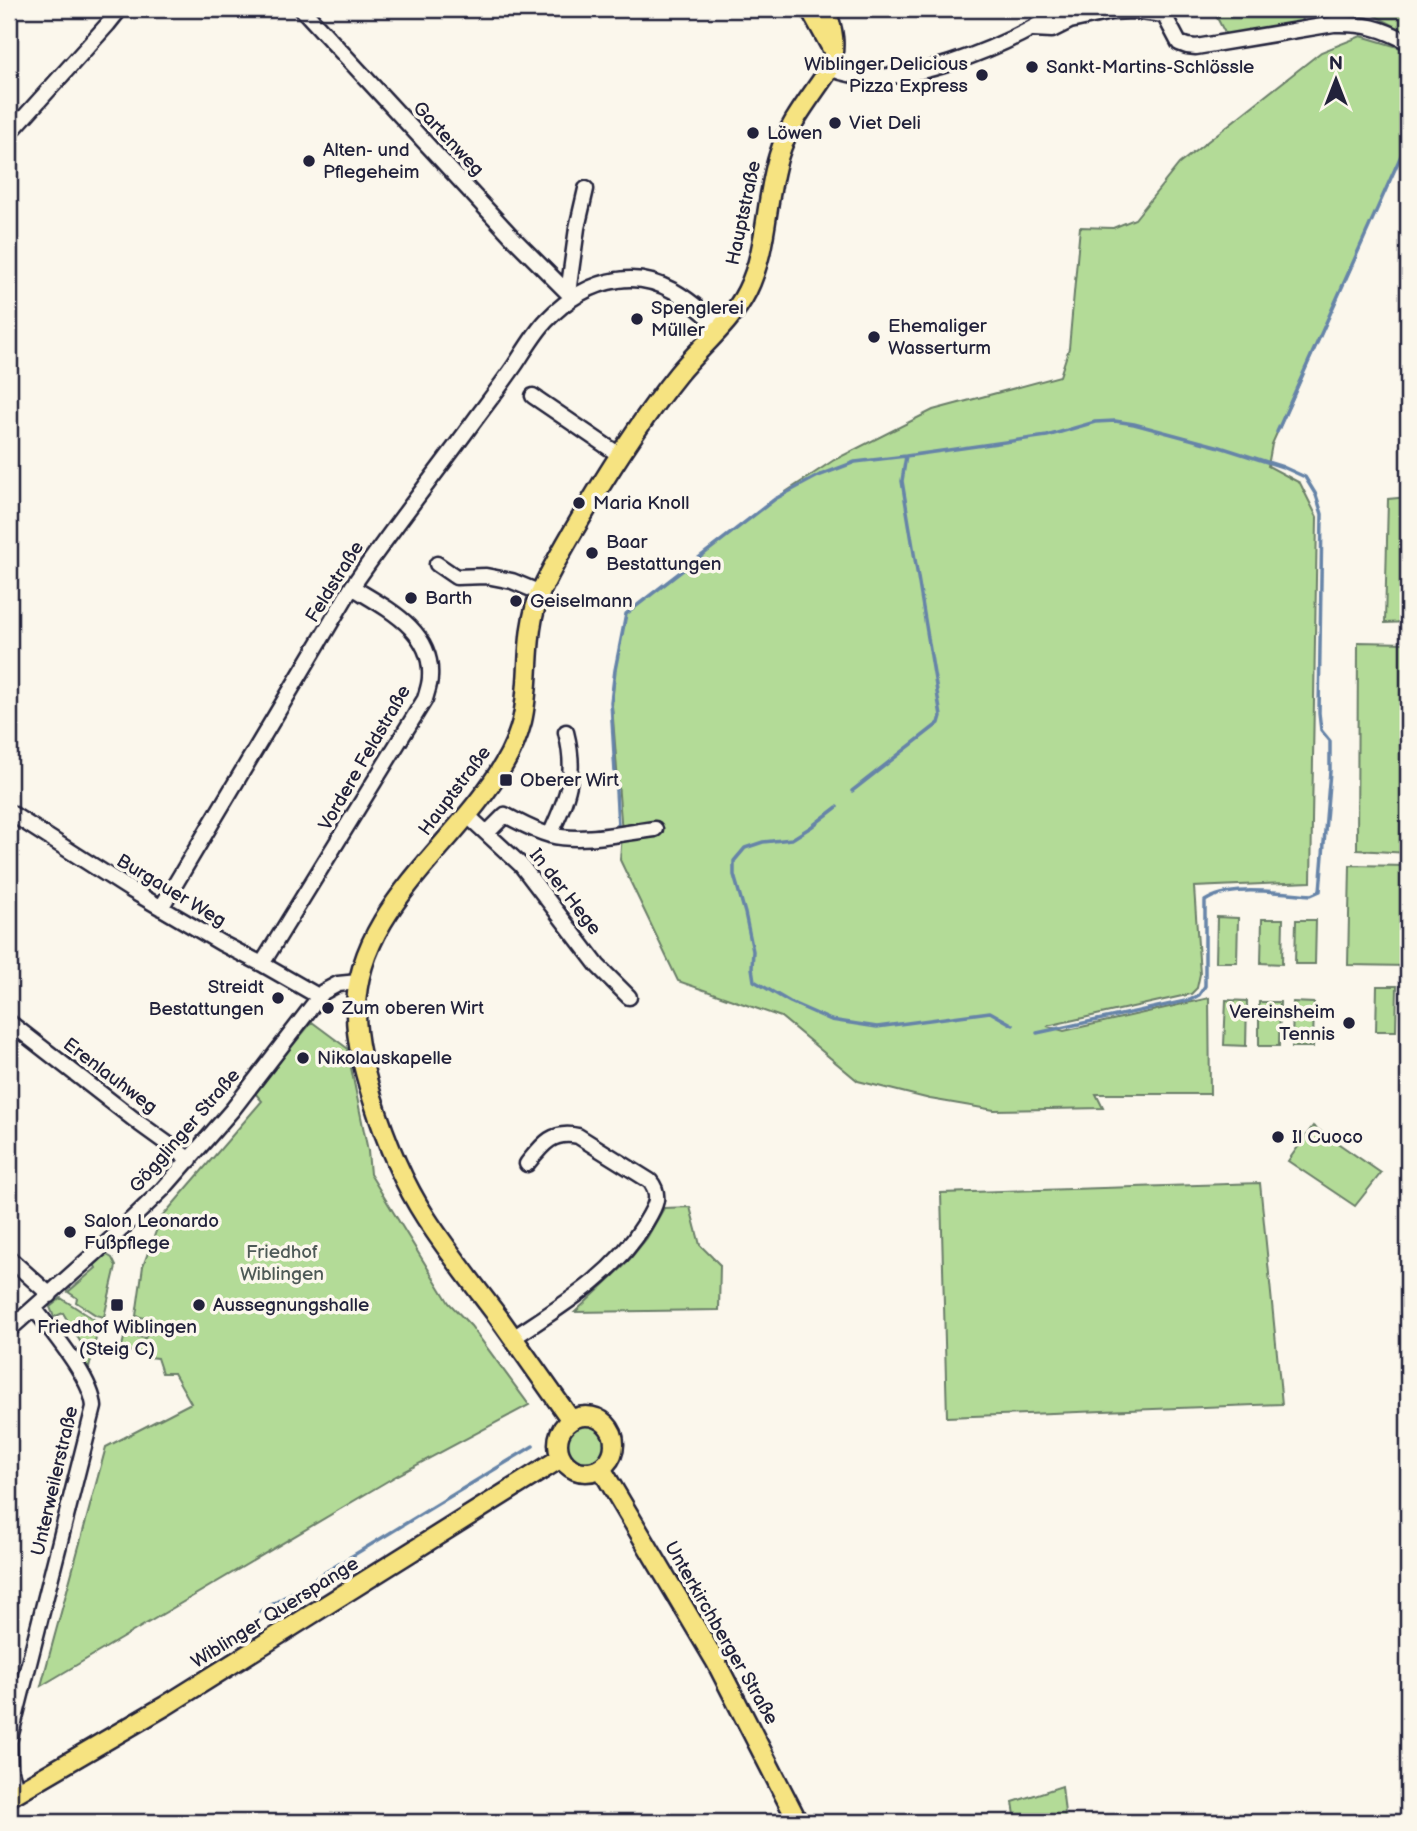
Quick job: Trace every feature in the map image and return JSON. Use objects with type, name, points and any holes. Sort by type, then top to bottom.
[{"type":"main road","points":[[810,9],[833,50]]},
{"type":"main road","points":[[825,9],[835,35],[830,68]]},
{"type":"main road","name":"Hauptstraße","points":[[357,990],[369,950],[391,911],[420,870],[503,767],[519,732],[525,699],[531,625],[541,593],[573,530],[618,454],[678,373],[738,306],[747,290],[755,271],[779,156],[787,133],[830,68]]},
{"type":"main road","points":[[357,990],[358,1037],[363,1064],[380,1124],[401,1173],[424,1216],[571,1420]]},
{"type":"main road","points":[[579,1416],[596,1417],[610,1428],[614,1445],[612,1454],[601,1468],[593,1472],[574,1470],[561,1458],[557,1441],[564,1425],[571,1420],[579,1416]]},
{"type":"main road","name":"Wiblinger Querspange","points":[[13,1795],[166,1706],[561,1458]]},
{"type":"main road","name":"Unterkirchberger Straße","points":[[601,1468],[716,1662],[799,1822]]},
{"type":"street","points":[[9,134],[120,9]]},
{"type":"street","name":"Gartenweg","points":[[302,9],[570,296]]},
{"type":"street","points":[[830,68],[860,76],[914,73],[966,57],[1032,29],[1065,9]]},
{"type":"street","points":[[1032,29],[1052,30],[1070,21],[1111,12],[1163,12],[1179,43],[1187,46],[1196,47],[1354,23],[1374,27],[1408,42]]},
{"type":"street","points":[[570,296],[578,228],[586,189]]},
{"type":"street","name":"Feldstraße","points":[[161,908],[352,587],[545,322],[570,296],[619,279],[652,281],[670,288],[719,327]]},
{"type":"street","points":[[533,396],[618,454]]},
{"type":"street","points":[[437,565],[456,577],[486,576],[512,581],[541,593]]},
{"type":"street","name":"Vordere Feldstraße","points":[[262,964],[425,699],[430,679],[424,644],[415,631],[392,612],[352,587]]},
{"type":"street","points":[[550,835],[566,800],[570,776],[571,753],[566,732]]},
{"type":"street","name":"Burgauer Weg","points":[[9,811],[161,908],[318,996]]},
{"type":"street","name":"In der Hege","points":[[467,815],[521,864],[598,966],[629,997]]},
{"type":"street","points":[[487,833],[505,815],[550,835],[567,837],[655,829]]},
{"type":"street","points":[[318,996],[327,988],[338,984],[357,990]]},
{"type":"street","name":"Gögglinger Straße","points":[[9,1330],[138,1214],[190,1160],[240,1100],[318,996]]},
{"type":"street","name":"Erenlauhweg","points":[[9,1023],[190,1160]]},
{"type":"street","points":[[513,1338],[608,1270],[636,1238],[657,1200],[650,1181],[578,1136],[567,1134],[550,1139],[527,1164]]},
{"type":"street","points":[[9,1258],[50,1295]]},
{"type":"street","name":"Unterweilerstraße","points":[[13,1795],[9,1742],[93,1411],[92,1395],[87,1382],[34,1308]]},
{"type":"green space","points":[[1216,9],[1302,9],[1300,13],[1305,25],[1227,37],[1214,12]]},
{"type":"green space","points":[[1311,9],[1408,9],[1408,33],[1372,14],[1317,23]]},
{"type":"green space","points":[[1361,36],[1408,50],[1408,140],[1272,444],[1268,466],[1300,483],[1317,517],[1311,882],[1194,887],[1200,974],[1197,988],[1191,994],[1047,1026],[1064,1031],[1209,998],[1210,1094],[1096,1094],[1103,1108],[994,1110],[930,1099],[858,1081],[781,1017],[678,981],[620,860],[622,833],[612,706],[615,670],[626,614],[775,499],[834,460],[933,410],[1060,376],[1069,348],[1080,227],[1113,228],[1135,219],[1179,164],[1321,52]]},
{"type":"green space","points":[[1408,497],[1408,622],[1385,623],[1388,499]]},
{"type":"green space","points":[[1358,642],[1408,643],[1408,853],[1357,850]]},
{"type":"green space","points":[[1350,865],[1408,866],[1408,966],[1348,965]]},
{"type":"green space","points":[[1217,917],[1238,918],[1237,962],[1216,962]]},
{"type":"green space","points":[[1262,919],[1283,919],[1282,964],[1261,963]]},
{"type":"green space","points":[[1296,920],[1316,920],[1315,964],[1295,964]]},
{"type":"green space","points":[[1377,986],[1397,986],[1396,1031],[1376,1031]]},
{"type":"green space","points":[[1226,1000],[1247,1001],[1246,1046],[1224,1045]]},
{"type":"green space","points":[[1259,1002],[1280,1002],[1279,1046],[1259,1046]]},
{"type":"green space","points":[[1293,1002],[1314,1003],[1313,1047],[1292,1047]]},
{"type":"green space","name":"Friedhof Wiblingen","points":[[312,1022],[347,1048],[368,1151],[370,1174],[449,1303],[471,1326],[529,1405],[396,1476],[41,1686],[106,1447],[191,1403],[174,1373],[162,1373],[157,1358],[138,1356],[122,1346],[125,1334],[145,1338],[149,1334],[146,1326],[149,1319],[136,1316],[143,1266],[161,1218],[262,1101],[254,1092]]},
{"type":"green space","points":[[1313,1126],[1381,1173],[1355,1206],[1288,1161]]},
{"type":"green space","points":[[1260,1183],[1282,1404],[947,1417],[941,1193]]},
{"type":"green space","points":[[690,1207],[700,1245],[720,1265],[719,1310],[575,1312],[626,1264],[647,1238],[664,1208]]},
{"type":"green space","points":[[107,1255],[116,1266],[104,1317],[76,1302],[77,1298],[68,1292],[96,1268],[94,1264],[101,1257]]},
{"type":"green space","points":[[61,1298],[98,1322],[89,1368],[82,1363],[86,1360],[79,1349],[83,1346],[63,1313],[54,1317],[50,1307]]},
{"type":"green space","points":[[580,1416],[592,1416],[602,1420],[610,1428],[614,1444],[610,1460],[602,1468],[592,1472],[580,1472],[570,1468],[562,1460],[558,1450],[558,1438],[562,1428],[570,1420]]},
{"type":"green space","points":[[1062,1786],[1066,1822],[1016,1822],[1013,1802]]},
{"type":"waterway","points":[[1277,432],[1408,140]]},
{"type":"waterway","points":[[852,791],[939,723],[941,716],[902,481],[906,456],[1047,436],[1095,422],[1115,421],[1220,447],[1283,467],[1305,477],[1316,495],[1322,514],[1319,713],[1321,730],[1330,741],[1330,771],[1320,891],[1311,895],[1241,891],[1215,896],[1205,901],[1205,986],[1199,995],[1190,1000],[1037,1033]]},
{"type":"waterway","points":[[618,826],[611,702],[626,614],[775,499],[818,476],[855,462],[906,456]]},
{"type":"waterway","points":[[837,807],[792,839],[763,842],[745,848],[734,861],[734,875],[753,951],[754,981],[790,1002],[831,1020],[877,1027],[990,1012],[1013,1025]]},
{"type":"waterway","points":[[260,1612],[533,1446]]},
{"type":"place","name":"Sankt-Martins-Schlössle","points":[[1032,67]]},
{"type":"place","name":"Wiblinger Delicious Pizza Express","points":[[982,75]]},
{"type":"place","name":"Viet Deli","points":[[835,123]]},
{"type":"place","name":"Löwen","points":[[753,133]]},
{"type":"place","name":"Alten- und Pflegeheim","points":[[309,161]]},
{"type":"place","name":"Spenglerei Müller","points":[[637,319]]},
{"type":"place","name":"Ehemaliger Wasserturm","points":[[874,337]]},
{"type":"place","name":"Maria Knoll","points":[[579,503]]},
{"type":"place","name":"Baar Bestattungen","points":[[592,553]]},
{"type":"place","name":"Barth","points":[[411,598]]},
{"type":"place","name":"Geiselmann","points":[[516,601]]},
{"type":"place","name":"Oberer Wirt","points":[[506,780]]},
{"type":"place","name":"Streidt Bestattungen","points":[[278,998]]},
{"type":"place","name":"Zum oberen Wirt","points":[[328,1008]]},
{"type":"place","name":"Vereinsheim Tennis","points":[[1349,1023]]},
{"type":"place","name":"Nikolauskapelle","points":[[303,1058]]},
{"type":"place","name":"Il Cuoco","points":[[1278,1137]]},
{"type":"place","name":"Salon Leonardo Fußpflege","points":[[70,1232]]},
{"type":"place","name":"Friedhof Wiblingen (Steig C)","points":[[117,1305]]},
{"type":"place","name":"Aussegnungshalle","points":[[199,1305]]}]
